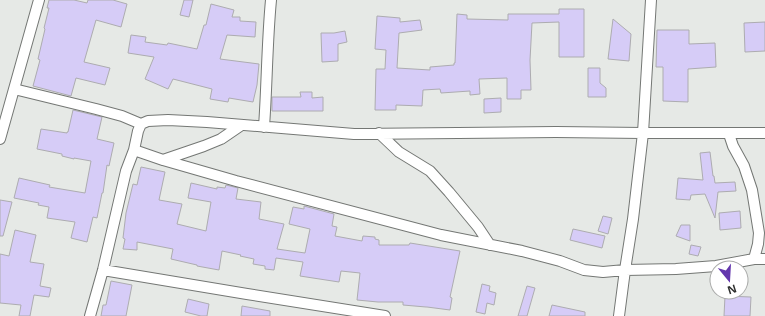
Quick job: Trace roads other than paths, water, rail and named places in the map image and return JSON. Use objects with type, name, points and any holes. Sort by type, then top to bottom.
[{"type":"street","points":[[0,139],[39,0]]},
{"type":"street","points":[[264,127],[271,0]]},
{"type":"street","points":[[619,316],[633,219],[643,133],[650,0]]},
{"type":"street","points":[[14,89],[122,116],[142,124]]},
{"type":"street","points":[[90,316],[103,270],[126,171],[134,150],[138,131],[142,124],[148,121],[168,120],[208,122],[240,126],[354,134],[548,132],[765,133]]},
{"type":"street","points":[[163,160],[222,139],[240,126]]},
{"type":"street","points":[[379,133],[399,152],[430,171],[467,213],[490,245]]},
{"type":"street","points":[[728,134],[744,166],[752,190],[759,232],[758,244],[754,259]]},
{"type":"street","points":[[134,150],[236,181],[441,235],[560,261],[584,270],[604,272],[676,269],[716,266],[754,259],[765,259]]},
{"type":"street","points":[[103,270],[385,316]]}]
